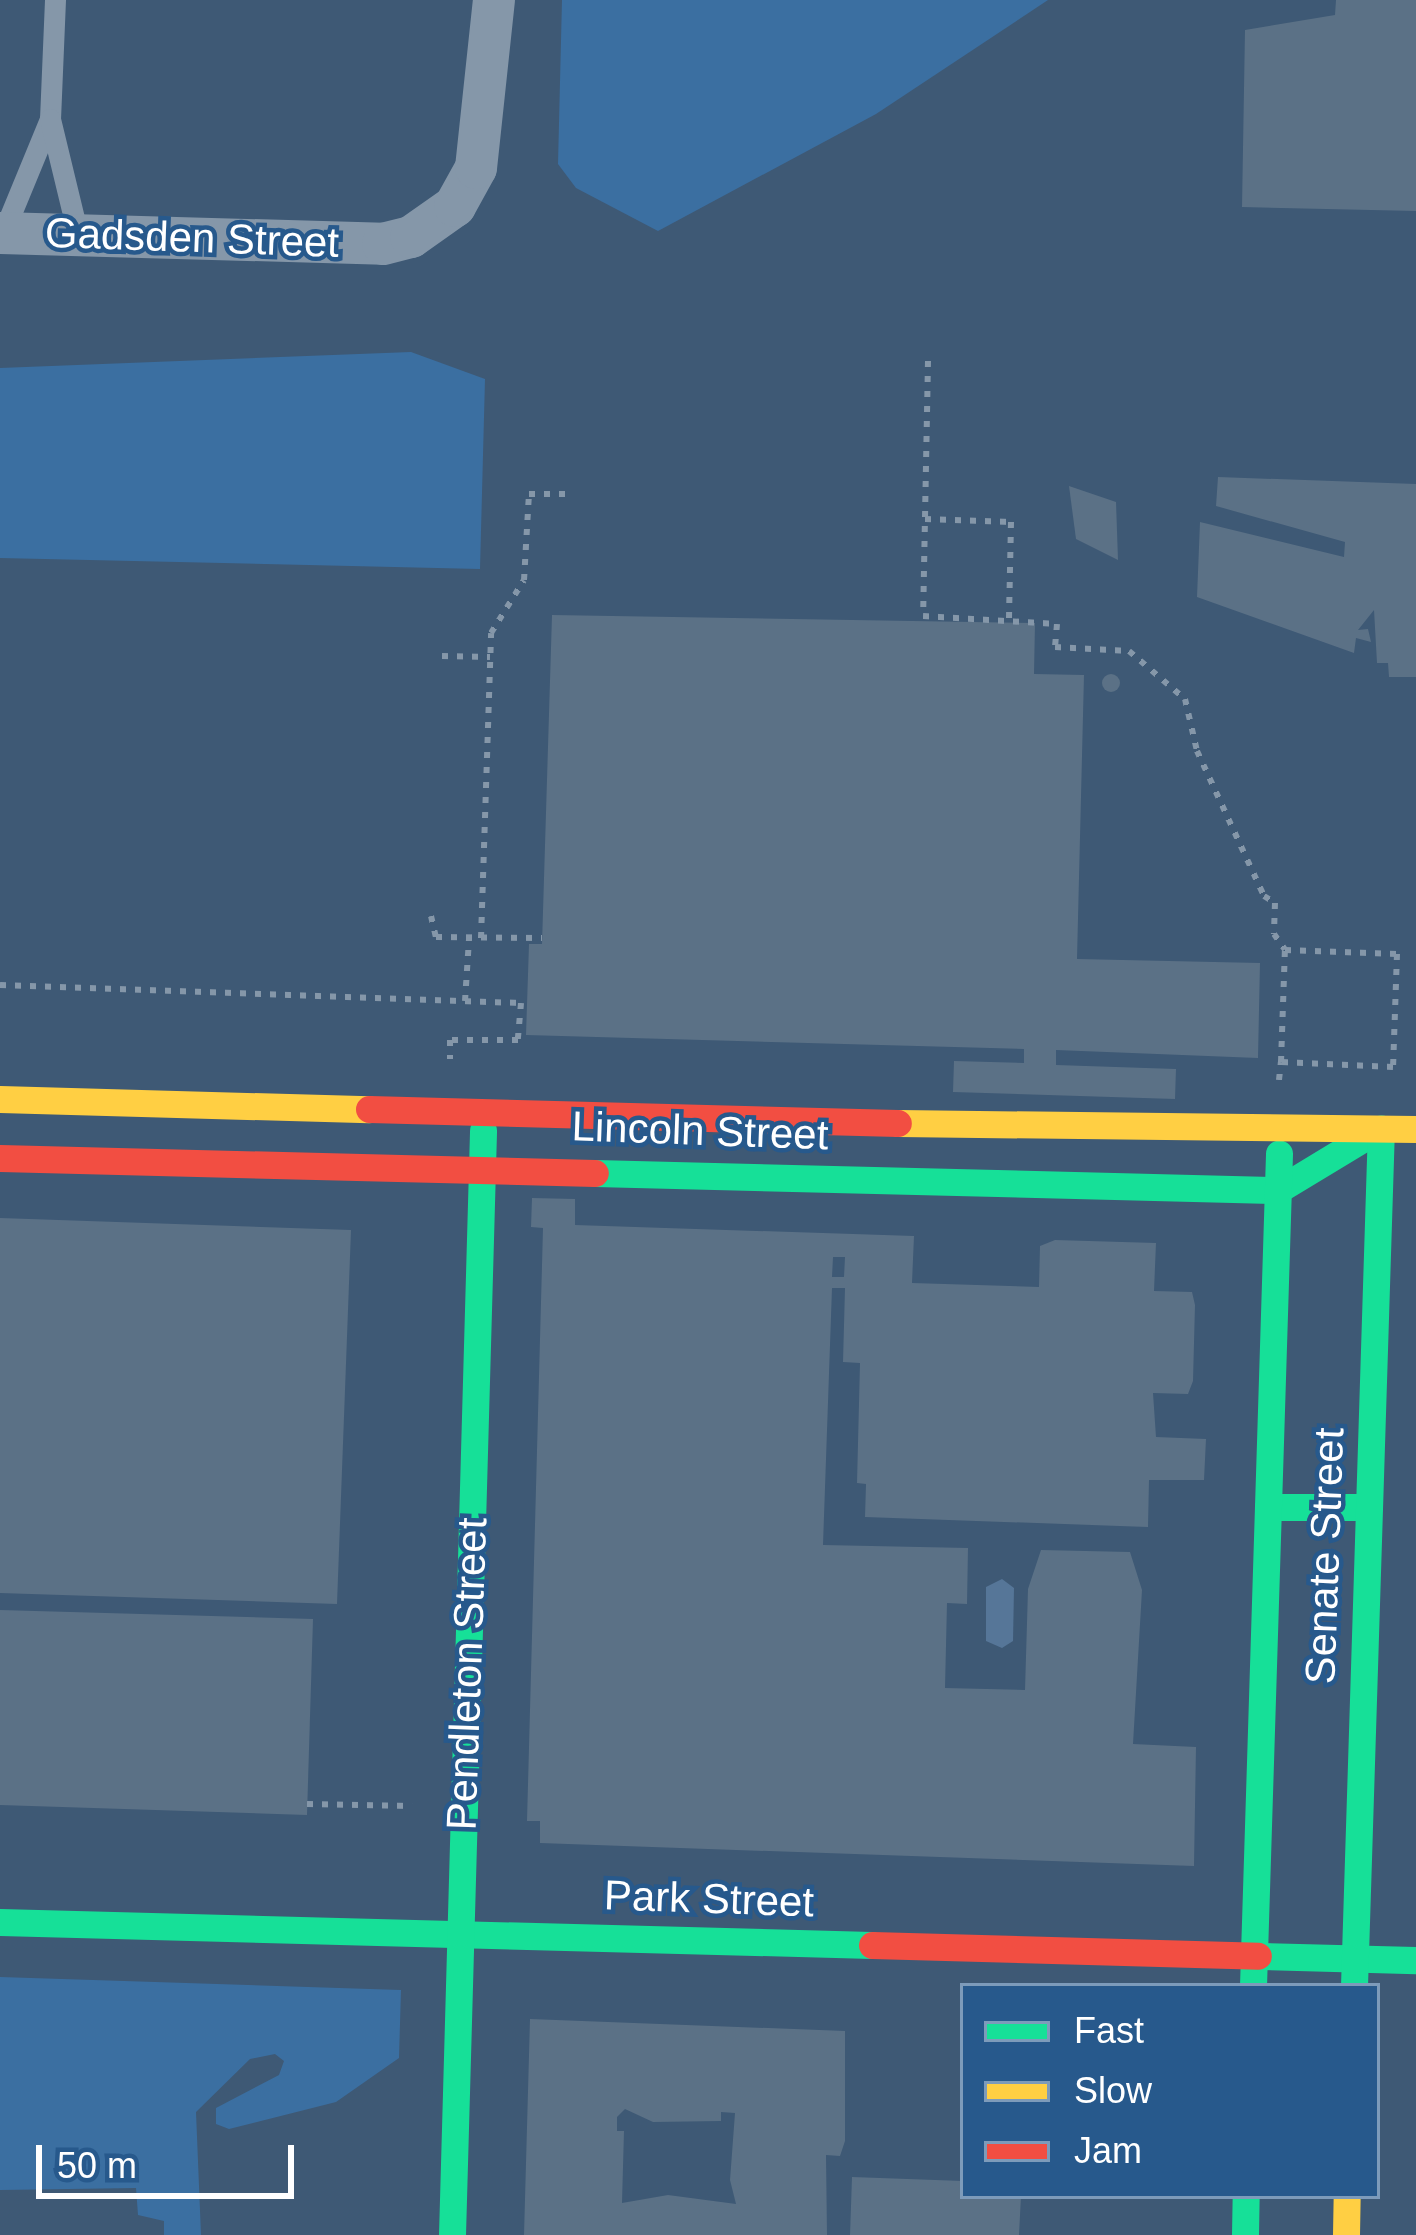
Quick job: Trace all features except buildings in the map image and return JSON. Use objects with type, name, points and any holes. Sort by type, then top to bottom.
[{"type":"street","name":"Gadsden Street","points":[[1,233],[383,244],[429,228],[467,188],[482,133],[494,0]]},
{"type":"street","name":"Lincoln Street","points":[[0,1099],[1280,1131],[1416,1129]]},
{"type":"street","name":"Pendleton Street","points":[[452,2235],[484,1113]]},
{"type":"street","name":"Senate Street","points":[[1354,1972],[1381,1128]]},
{"type":"street","points":[[1278,1190],[1381,1128]]},
{"type":"street","name":"Senate Street","points":[[1252,1983],[1280,1131]]},
{"type":"street","name":"Lincoln Street","points":[[0,1158],[1278,1190]]},
{"type":"street","points":[[1268,1508],[1369,1507]]},
{"type":"street","name":"Park Street","points":[[0,1922],[1253,1956],[1354,1972],[1416,1960]]},
{"type":"street","points":[[1245,2235],[1246,2199]]},
{"type":"street","points":[[1346,2235],[1348,2199]]},
{"type":"lane","points":[[55,0],[50,119],[78,235]]},
{"type":"lane","points":[[1,233],[50,119]]},
{"type":"path","points":[[928,361],[923,616],[1057,624],[1055,647],[1130,651],[1185,699],[1197,751],[1264,896],[1275,904],[1274,934],[1286,950],[1279,1080]]},
{"type":"path","points":[[481,938],[491,633],[524,580],[529,494],[566,494]]},
{"type":"path","points":[[925,519],[1011,522],[1009,621]]},
{"type":"path","points":[[442,656],[490,656]]},
{"type":"path","points":[[430,916],[436,937],[542,938]]},
{"type":"path","points":[[465,1001],[469,938]]},
{"type":"path","points":[[1281,1062],[1393,1066],[1395,1022],[1397,954],[1286,950]]},
{"type":"path","points":[[0,985],[521,1003],[518,1040],[450,1040],[449,1059]]},
{"type":"path","points":[[307,1804],[412,1806]]},
{"type":"shaded area","points":[[562,0],[1048,0],[876,114],[658,231],[576,188],[558,164]]},
{"type":"shaded area","points":[[411,352],[485,379],[480,569],[0,558],[0,368]]},
{"type":"shaded area","points":[[1002,1579],[1014,1588],[1013,1641],[1002,1648],[986,1641],[986,1587]]},
{"type":"shaded area","points":[[0,1977],[401,1990],[399,2058],[336,2102],[229,2129],[216,2124],[216,2108],[279,2075],[284,2061],[275,2054],[250,2059],[196,2112],[201,2235],[164,2235],[164,2221],[138,2215],[136,2188],[0,2190]]},
{"type":"traffic: fast","points":[[1354,1983],[1381,1128]]},
{"type":"traffic: fast","points":[[452,2235],[483,1130]]},
{"type":"traffic: fast","points":[[595,1173],[1278,1190],[1377,1130]]},
{"type":"traffic: fast","points":[[1253,1983],[1279,1153]]},
{"type":"traffic: fast","points":[[1268,1507],[1369,1507]]},
{"type":"traffic: fast","points":[[0,1922],[872,1945]]},
{"type":"traffic: fast","points":[[1258,1956],[1416,1960]]},
{"type":"traffic: fast","points":[[1245,2235],[1246,2199]]},
{"type":"traffic: slow","points":[[0,1099],[369,1109]]},
{"type":"traffic: slow","points":[[898,1123],[1416,1129]]},
{"type":"traffic: slow","points":[[1346,2235],[1347,2199]]},
{"type":"traffic: jam","points":[[369,1109],[898,1123]]},
{"type":"traffic: jam","points":[[0,1158],[595,1173]]},
{"type":"traffic: jam","points":[[872,1945],[1258,1956]]}]
